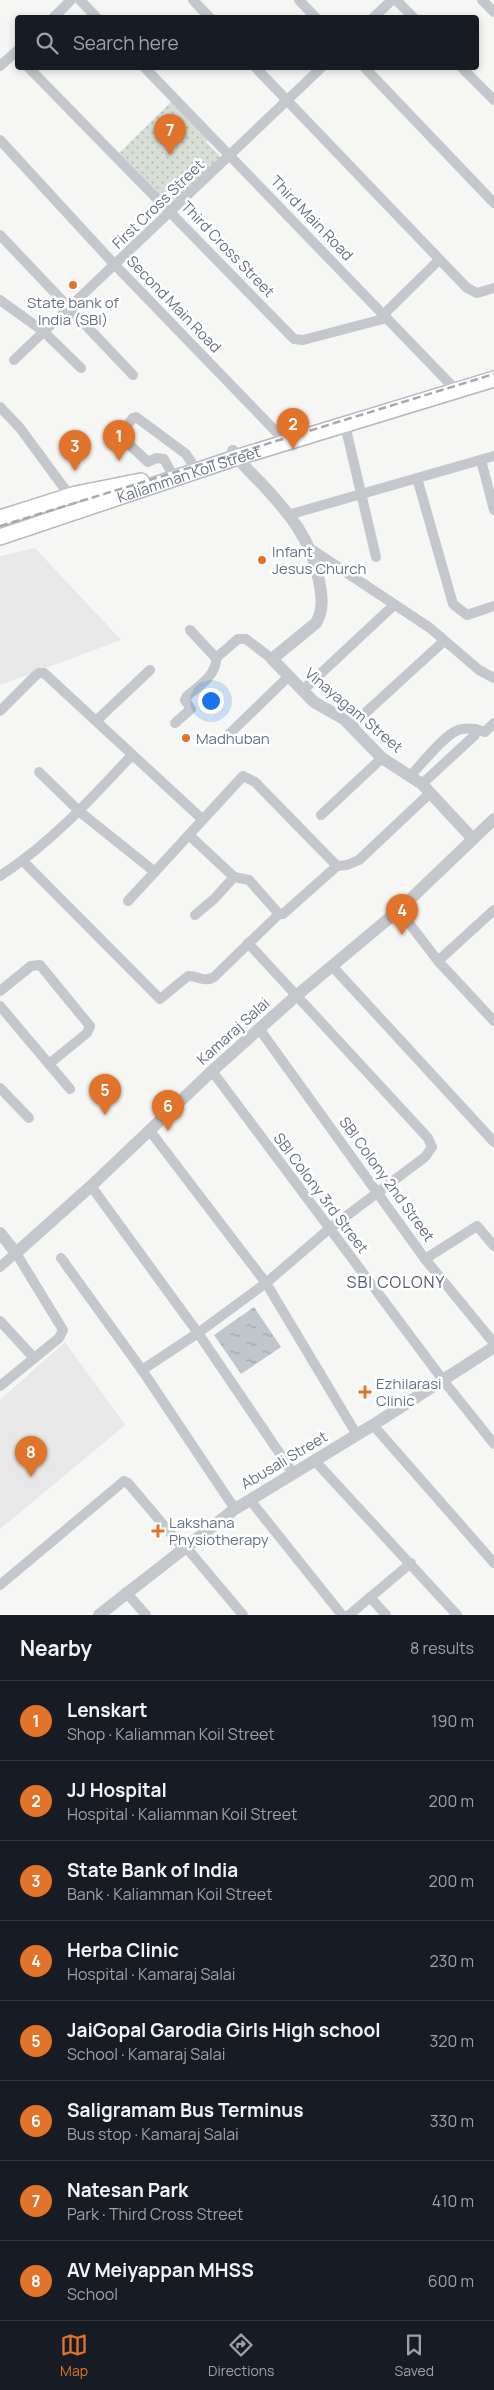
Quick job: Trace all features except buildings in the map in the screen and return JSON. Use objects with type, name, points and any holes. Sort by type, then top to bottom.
[{"type":"main road","name":"Kaliamman Koil Street","points":[[284,440],[344,425],[494,371]]},
{"type":"main road","name":"Kaliamman Koil Street","points":[[0,518],[70,496],[149,479],[284,440],[453,387],[494,379]]},
{"type":"main road","name":"Kaliamman Koil Street","points":[[0,538],[235,454]]},
{"type":"street","points":[[55,15],[71,0]]},
{"type":"street","points":[[80,0],[94,15]]},
{"type":"street","points":[[193,0],[207,15]]},
{"type":"street","points":[[299,0],[313,15]]},
{"type":"street","points":[[376,15],[392,0]]},
{"type":"street","points":[[396,0],[411,15]]},
{"type":"street","points":[[482,0],[494,12]]},
{"type":"street","points":[[0,66],[15,54]]},
{"type":"street","name":"Third Cross Street","points":[[31,70],[171,211],[294,340],[303,340],[385,316]]},
{"type":"street","name":"Third Main Road","points":[[148,70],[453,387]]},
{"type":"street","points":[[258,70],[468,288],[477,293],[494,288]]},
{"type":"street","name":"First Cross Street","points":[[14,360],[42,331],[70,308],[288,102],[319,70]]},
{"type":"street","points":[[367,70],[494,203]]},
{"type":"street","points":[[464,70],[492,95]]},
{"type":"street","name":"Second Main Road","points":[[0,140],[115,265],[284,440]]},
{"type":"street","points":[[0,235],[133,374]]},
{"type":"street","points":[[385,316],[439,260]]},
{"type":"street","points":[[2,305],[42,331],[81,368]]},
{"type":"street","points":[[0,407],[20,428],[70,496]]},
{"type":"street","points":[[171,472],[164,460],[156,458],[148,462],[119,435],[133,418],[136,417],[186,454],[193,465]]},
{"type":"street","points":[[344,425],[376,557]]},
{"type":"street","points":[[216,658],[242,638],[272,660],[316,622],[321,615],[322,595],[311,549],[288,514],[235,454]]},
{"type":"street","points":[[288,514],[494,456]]},
{"type":"street","points":[[481,460],[494,510]]},
{"type":"street","points":[[417,478],[453,604],[467,615],[494,606]]},
{"type":"street","points":[[311,549],[430,628],[479,670],[494,678]]},
{"type":"street","points":[[303,690],[394,605]]},
{"type":"street","points":[[175,723],[191,709],[186,698],[215,670],[216,658],[190,630]]},
{"type":"street","points":[[351,726],[444,640]]},
{"type":"street","name":"Vinayagam Street","points":[[272,660],[314,702],[330,709],[351,726],[382,758],[422,784],[429,794],[473,839]]},
{"type":"street","points":[[97,720],[150,670]]},
{"type":"street","points":[[0,711],[39,673],[48,676],[202,819]]},
{"type":"street","points":[[224,740],[289,676]]},
{"type":"street","points":[[410,776],[452,733],[459,729],[476,729],[485,732],[494,723]]},
{"type":"street","points":[[422,784],[475,735],[476,729]]},
{"type":"street","points":[[0,876],[23,861],[80,812],[132,755]]},
{"type":"street","points":[[321,815],[382,758]]},
{"type":"street","points":[[39,772],[80,812],[155,872]]},
{"type":"street","points":[[128,901],[239,778],[243,776],[251,778],[337,866]]},
{"type":"street","points":[[23,861],[160,999],[188,976],[203,980],[214,977],[279,914],[283,914],[337,866],[346,865],[358,860],[429,794]]},
{"type":"street","name":"Kamaraj Salai","points":[[16,1253],[91,1186],[212,1071],[296,996],[399,910],[494,820]]},
{"type":"street","points":[[188,835],[234,877],[249,880],[279,914]]},
{"type":"street","points":[[194,915],[214,899],[234,877]]},
{"type":"street","points":[[399,910],[438,960],[494,1021]]},
{"type":"street","points":[[438,960],[493,912]]},
{"type":"street","points":[[142,1370],[198,1333],[266,1283],[329,1229],[425,1157],[432,1147],[428,1138],[248,943]]},
{"type":"street","points":[[0,991],[31,966],[40,965],[90,1026],[87,1033],[49,1064]]},
{"type":"street","points":[[332,966],[494,1142]]},
{"type":"street","points":[[0,1006],[70,1089]]},
{"type":"street","name":"SBI Colony 2nd Street","points":[[260,1030],[379,1192],[425,1259],[494,1345]]},
{"type":"street","name":"SBI Colony 3rd Street","points":[[212,1071],[443,1380],[494,1444]]},
{"type":"street","points":[[0,1088],[29,1118]]},
{"type":"street","points":[[150,1131],[266,1283],[356,1435]]},
{"type":"street","points":[[91,1186],[198,1333],[293,1473]]},
{"type":"street","points":[[425,1259],[477,1226],[494,1246]]},
{"type":"street","points":[[0,1233],[16,1253],[63,1330],[61,1336],[0,1385]]},
{"type":"street","points":[[0,1267],[16,1253]]},
{"type":"street","points":[[61,1258],[142,1370],[234,1509]]},
{"type":"street","points":[[0,1321],[34,1358]]},
{"type":"street","name":"Abusali Street","points":[[99,1615],[234,1509],[373,1425],[494,1345]]},
{"type":"street","points":[[373,1425],[494,1563]]},
{"type":"street","points":[[315,1461],[457,1615]]},
{"type":"street","points":[[0,1585],[124,1481],[128,1483],[243,1615]]},
{"type":"street","points":[[250,1500],[342,1615]]},
{"type":"street","points":[[349,1615],[411,1563]]},
{"type":"street","points":[[126,1592],[146,1615]]},
{"type":"street","points":[[370,1598],[386,1615]]},
{"type":"shaded area","points":[[173,100],[210,138],[206,142],[221,157],[170,207],[119,153]]},
{"type":"shaded area","points":[[35,548],[121,640],[0,685],[0,556]]},
{"type":"shaded area","points":[[65,1342],[125,1425],[0,1529],[0,1400]]},
{"type":"water","points":[[254,1307],[281,1347],[241,1374],[214,1335]]},
{"type":"railway","points":[[0,526],[494,374]]},
{"type":"place","name":"Natesan Park","points":[[170,155]]},
{"type":"place","name":"State bank of India (SBI)","points":[[73,285]]},
{"type":"place","name":"JJ Hospital","points":[[293,449]]},
{"type":"place","name":"Lenskart","points":[[119,461]]},
{"type":"place","name":"State Bank of India","points":[[75,471]]},
{"type":"place","name":"Infant Jesus Church","points":[[262,560]]},
{"type":"place","name":"Madhuban","points":[[186,738]]},
{"type":"place","name":"Herba Clinic","points":[[402,935]]},
{"type":"place","name":"JaiGopal Garodia Girls High school","points":[[105,1115]]},
{"type":"place","name":"Saligramam Bus Terminus","points":[[168,1131]]},
{"type":"place","name":"Ezhilarasi Clinic","points":[[365,1392]]},
{"type":"place","name":"AV Meiyappan MHSS","points":[[31,1477]]},
{"type":"place","name":"Lakshana Physiotherapy","points":[[158,1531]]},
{"type":"district","name":"SBI COLONY","points":[[396,1282]]}]
